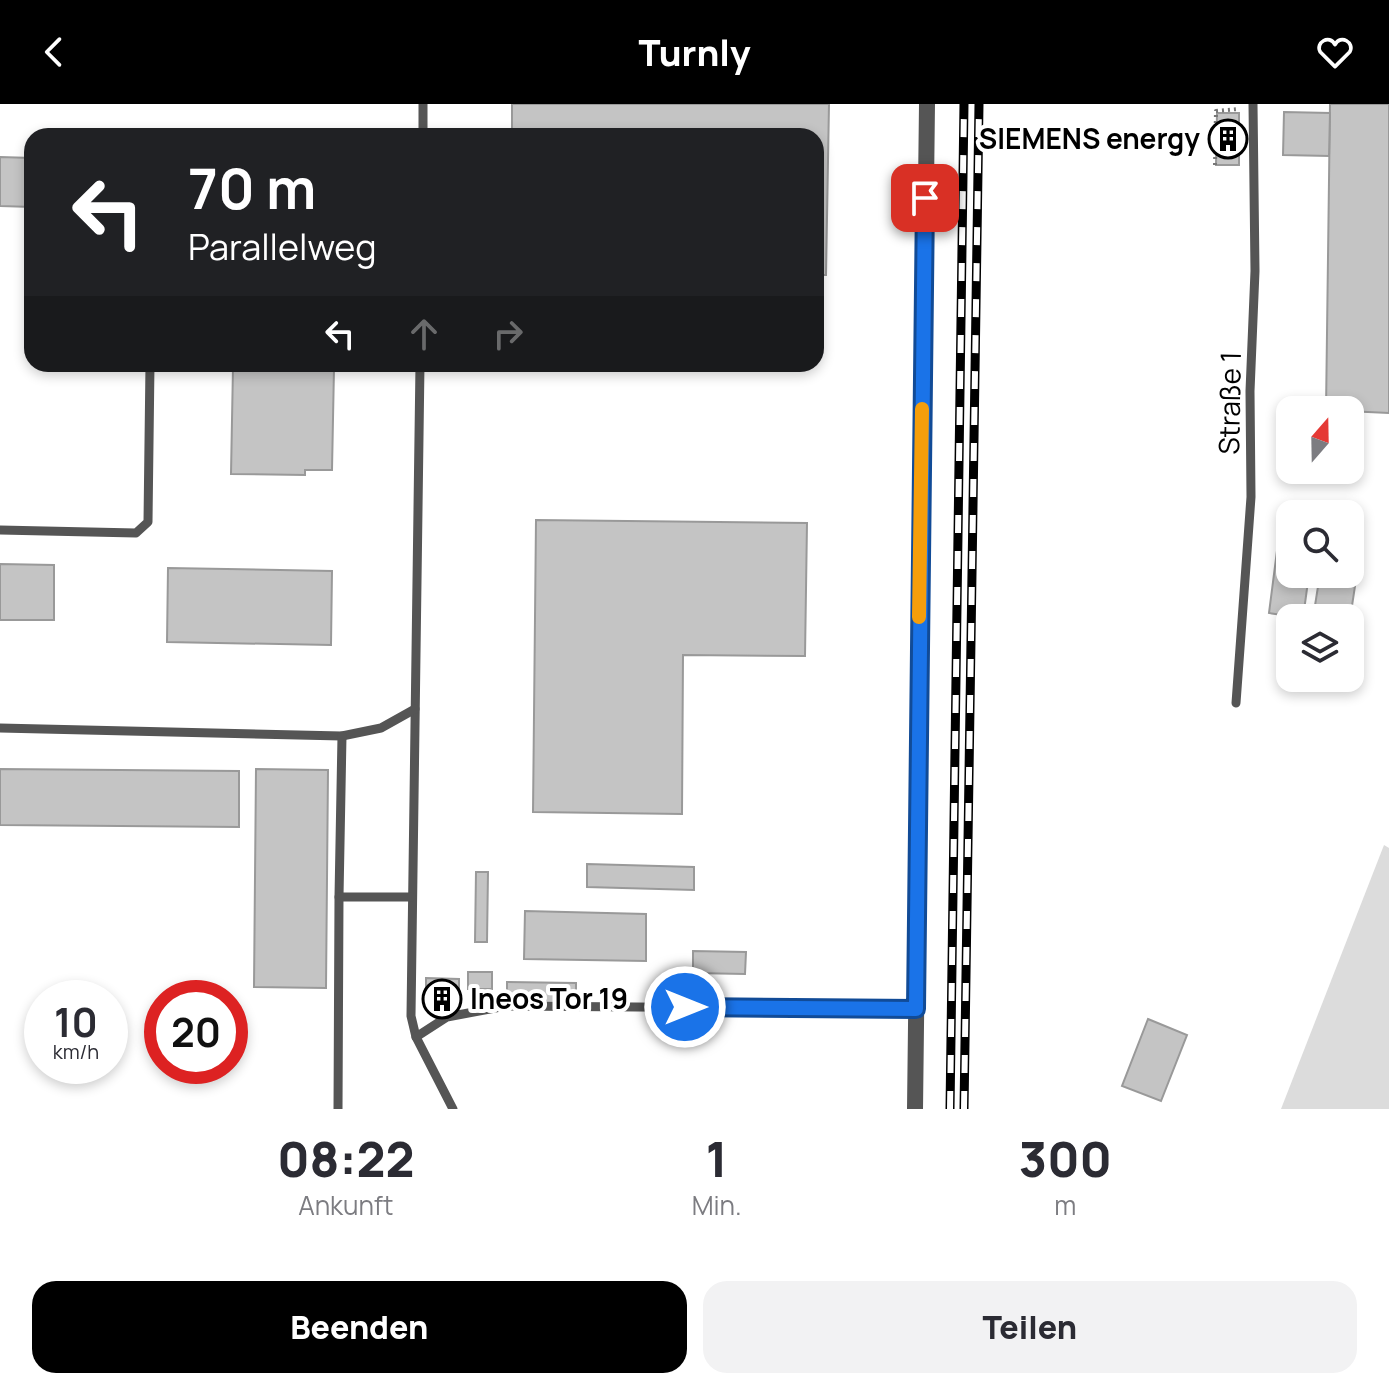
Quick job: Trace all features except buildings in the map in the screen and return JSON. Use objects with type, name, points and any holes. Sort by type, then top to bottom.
[{"type":"street","points":[[915,1109],[927,104]]},
{"type":"lane","points":[[423,104],[423,128]]},
{"type":"lane","name":"Straße 1","points":[[1236,703],[1251,497],[1250,391],[1255,271],[1253,104]]},
{"type":"lane","points":[[0,530],[136,533],[148,522],[150,372]]},
{"type":"lane","points":[[420,372],[411,1016],[416,1037],[453,1109]]},
{"type":"lane","points":[[0,728],[342,736],[381,728],[415,709]]},
{"type":"lane","points":[[338,1109],[342,736]]},
{"type":"lane","points":[[339,897],[411,897]]},
{"type":"lane","points":[[416,1037],[447,1017],[506,1006],[916,1009]]},
{"type":"path","points":[[1215,165],[1216,111],[1227,111]]},
{"type":"shaded area","points":[[1384,845],[1389,848],[1389,1109],[1281,1109]]},
{"type":"railway","points":[[950,1109],[964,104]]},
{"type":"railway","points":[[964,1109],[979,104]]},
{"type":"slow traffic","points":[[919,617],[922,409]]},
{"type":"place","name":"SIEMENS energy","points":[[1228,139]]},
{"type":"place","name":"Ineos Tor 19","points":[[442,999]]},
{"type":"route","points":[[685,1007],[916,1009],[925,198]]}]
